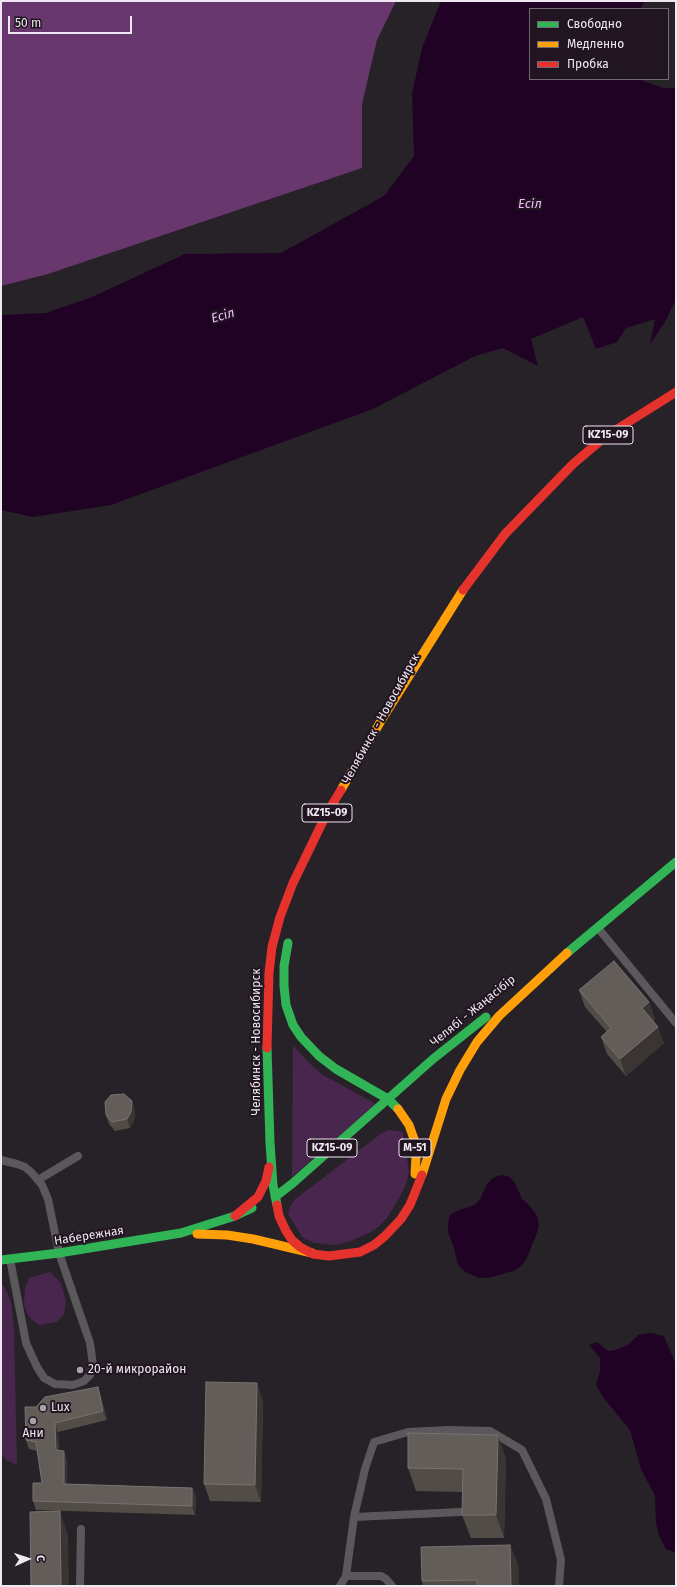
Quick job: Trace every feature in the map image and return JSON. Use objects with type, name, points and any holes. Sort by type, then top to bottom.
[{"type":"main road","name":"Челябинск - Новосибирск","points":[[676,392],[606,436],[548,488],[505,534],[462,591],[382,719],[327,813],[293,883],[274,937],[269,973],[267,1041],[270,1143],[275,1197],[281,1220],[289,1236],[300,1247],[313,1254],[328,1256],[360,1252],[385,1236],[401,1219],[410,1205],[419,1183],[446,1100],[460,1070],[477,1042],[499,1016],[576,945],[676,862]]},
{"type":"main road","name":"Челябинск - Новосибирск","points":[[407,696],[438,642],[486,566],[548,488]]},
{"type":"main road","points":[[290,935],[285,957],[284,986],[288,1013],[296,1032],[319,1056],[336,1069],[388,1099]]},
{"type":"main road","name":"Челябі - Жаңасібір","points":[[388,1099],[433,1059],[576,945]]},
{"type":"main road","name":"KZ15-09","points":[[275,1197],[293,1183],[388,1099]]},
{"type":"main road","name":"M-51","points":[[388,1099],[404,1118],[414,1140],[416,1166],[410,1205]]},
{"type":"main road","points":[[348,1134],[364,1125],[376,1121]]},
{"type":"main road","points":[[397,1124],[405,1129],[414,1140]]},
{"type":"main road","points":[[235,1216],[250,1205],[264,1188],[268,1175],[270,1143]]},
{"type":"main road","name":"Набережная","points":[[6,1259],[59,1253],[181,1233],[235,1216],[275,1197]]},
{"type":"main road","name":"Набережная","points":[[181,1233],[220,1235],[254,1239],[313,1254]]},
{"type":"lane","points":[[598,927],[676,1023]]},
{"type":"lane","points":[[38,1180],[78,1156]]},
{"type":"lane","points":[[1,1160],[25,1167],[38,1180],[48,1199],[59,1253],[90,1343],[93,1365],[90,1375],[84,1381],[73,1385],[54,1384],[44,1378],[30,1355],[26,1343],[6,1259]]},
{"type":"lane","points":[[340,1586],[346,1576],[354,1518],[365,1469],[374,1442],[408,1432],[448,1430],[490,1431],[522,1450],[546,1499],[561,1560],[558,1586]]},
{"type":"lane","points":[[354,1518],[461,1512]]},
{"type":"lane","points":[[80,1586],[81,1529]]},
{"type":"lane","points":[[346,1576],[381,1576],[392,1586]]},
{"type":"shaded area","points":[[1,1],[396,1],[377,40],[362,104],[362,168],[48,274],[1,286]]},
{"type":"shaded area","points":[[293,1045],[308,1062],[323,1075],[376,1104],[292,1177]]},
{"type":"shaded area","points":[[389,1130],[403,1132],[409,1172],[401,1195],[387,1218],[369,1233],[348,1242],[335,1245],[314,1243],[303,1238],[288,1214],[294,1200],[382,1133]]},
{"type":"shaded area","points":[[50,1272],[61,1283],[66,1301],[64,1314],[57,1322],[39,1325],[29,1317],[24,1305],[25,1287],[29,1278]]},
{"type":"shaded area","points":[[1,1284],[4,1286],[11,1302],[14,1327],[17,1465],[6,1460],[1,1453]]},
{"type":"water","name":"Есіл","points":[[441,1],[645,1],[641,8],[529,8],[529,80],[641,80],[664,88],[676,88],[676,299],[665,322],[650,344],[655,319],[626,328],[617,342],[596,349],[583,317],[531,339],[538,366],[503,348],[475,356],[373,409],[111,505],[33,517],[1,510],[1,315],[46,313],[92,297],[185,254],[281,253],[384,196],[414,156],[412,94],[422,48]]},
{"type":"water","points":[[501,1175],[510,1177],[515,1183],[522,1199],[529,1205],[537,1216],[539,1225],[526,1260],[520,1267],[513,1271],[488,1278],[479,1278],[464,1271],[458,1265],[448,1232],[448,1224],[450,1215],[459,1210],[475,1205],[480,1199],[487,1184],[493,1178]]},
{"type":"water","points":[[651,1333],[664,1336],[676,1365],[676,1553],[666,1549],[659,1536],[656,1523],[655,1496],[641,1469],[630,1430],[603,1397],[596,1385],[600,1372],[600,1358],[589,1345],[597,1342],[608,1351],[616,1350],[628,1345],[638,1335]]},
{"type":"building","points":[[614,961],[649,1002],[642,1008],[658,1027],[620,1059],[601,1037],[611,1028],[579,990]]},
{"type":"building","points":[[124,1094],[132,1101],[131,1112],[127,1119],[112,1122],[106,1115],[105,1102],[111,1095]]},
{"type":"building","points":[[206,1382],[257,1383],[255,1485],[204,1484]]},
{"type":"building","points":[[98,1387],[103,1411],[55,1423],[56,1450],[64,1451],[64,1484],[192,1488],[192,1506],[33,1501],[33,1483],[42,1483],[36,1442],[26,1440],[25,1407],[36,1407],[45,1397]]},
{"type":"building","points":[[408,1433],[498,1435],[496,1515],[462,1515],[463,1469],[408,1468]]},
{"type":"building","points":[[60,1511],[61,1586],[31,1586],[30,1512]]},
{"type":"building","points":[[510,1545],[511,1586],[477,1586],[477,1580],[422,1581],[421,1547]]},
{"type":"traffic: fast","points":[[567,953],[676,862]]},
{"type":"traffic: fast","points":[[288,943],[284,966],[284,986],[286,1005],[293,1025],[301,1037],[319,1056],[336,1069],[388,1099],[398,1109]]},
{"type":"traffic: fast","points":[[275,1197],[293,1183],[433,1059],[486,1017]]},
{"type":"traffic: fast","points":[[267,1048],[270,1143],[273,1185],[277,1205]]},
{"type":"traffic: fast","points":[[1,1260],[59,1253],[181,1233],[235,1216],[252,1208]]},
{"type":"traffic: slow","points":[[341,790],[382,719],[463,590]]},
{"type":"traffic: slow","points":[[422,1175],[446,1099],[460,1070],[477,1042],[499,1016],[567,953]]},
{"type":"traffic: slow","points":[[398,1109],[409,1125],[414,1139],[416,1157],[415,1174]]},
{"type":"traffic: slow","points":[[197,1234],[227,1235],[253,1239],[312,1253]]},
{"type":"traffic: jam","points":[[463,590],[505,534],[573,464],[606,436],[676,392]]},
{"type":"traffic: jam","points":[[267,1048],[269,973],[272,947],[280,917],[293,883],[327,813],[341,790]]},
{"type":"traffic: jam","points":[[235,1216],[258,1197],[266,1181],[269,1167]]},
{"type":"traffic: jam","points":[[277,1205],[279,1216],[286,1231],[292,1240],[300,1247],[313,1254],[329,1256],[360,1252],[374,1245],[401,1219],[410,1205],[422,1175]]},
{"type":"place","name":"20-й микрорайон","points":[[80,1370]]},
{"type":"place","name":"Lux","points":[[43,1408]]},
{"type":"place","name":"Ани","points":[[33,1421]]}]
